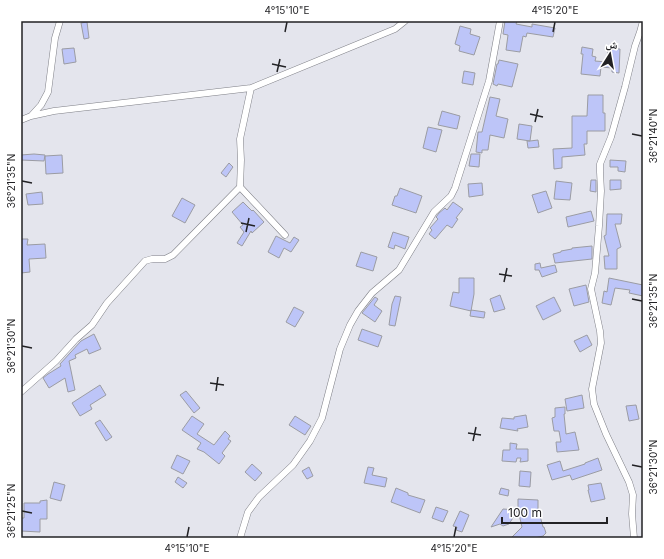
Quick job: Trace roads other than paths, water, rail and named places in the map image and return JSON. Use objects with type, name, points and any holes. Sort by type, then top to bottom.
[{"type":"street","points":[[31,116],[41,105],[48,92],[55,38],[60,21]]},
{"type":"street","points":[[21,120],[31,116],[54,111],[252,88],[395,29],[405,21]]},
{"type":"street","points":[[240,538],[248,512],[259,497],[293,465],[310,441],[322,418],[340,349],[350,325],[358,311],[372,293],[399,270],[434,212],[450,196],[455,188],[489,81],[500,21]]},
{"type":"street","points":[[634,538],[632,514],[633,495],[629,482],[606,434],[594,404],[592,389],[601,343],[592,289],[601,191],[600,164],[611,137],[643,21]]},
{"type":"street","points":[[21,392],[56,361],[76,339],[92,325],[107,303],[145,261],[152,259],[165,259],[173,255],[240,187],[240,139],[252,88]]},
{"type":"street","points":[[240,187],[285,235]]}]
